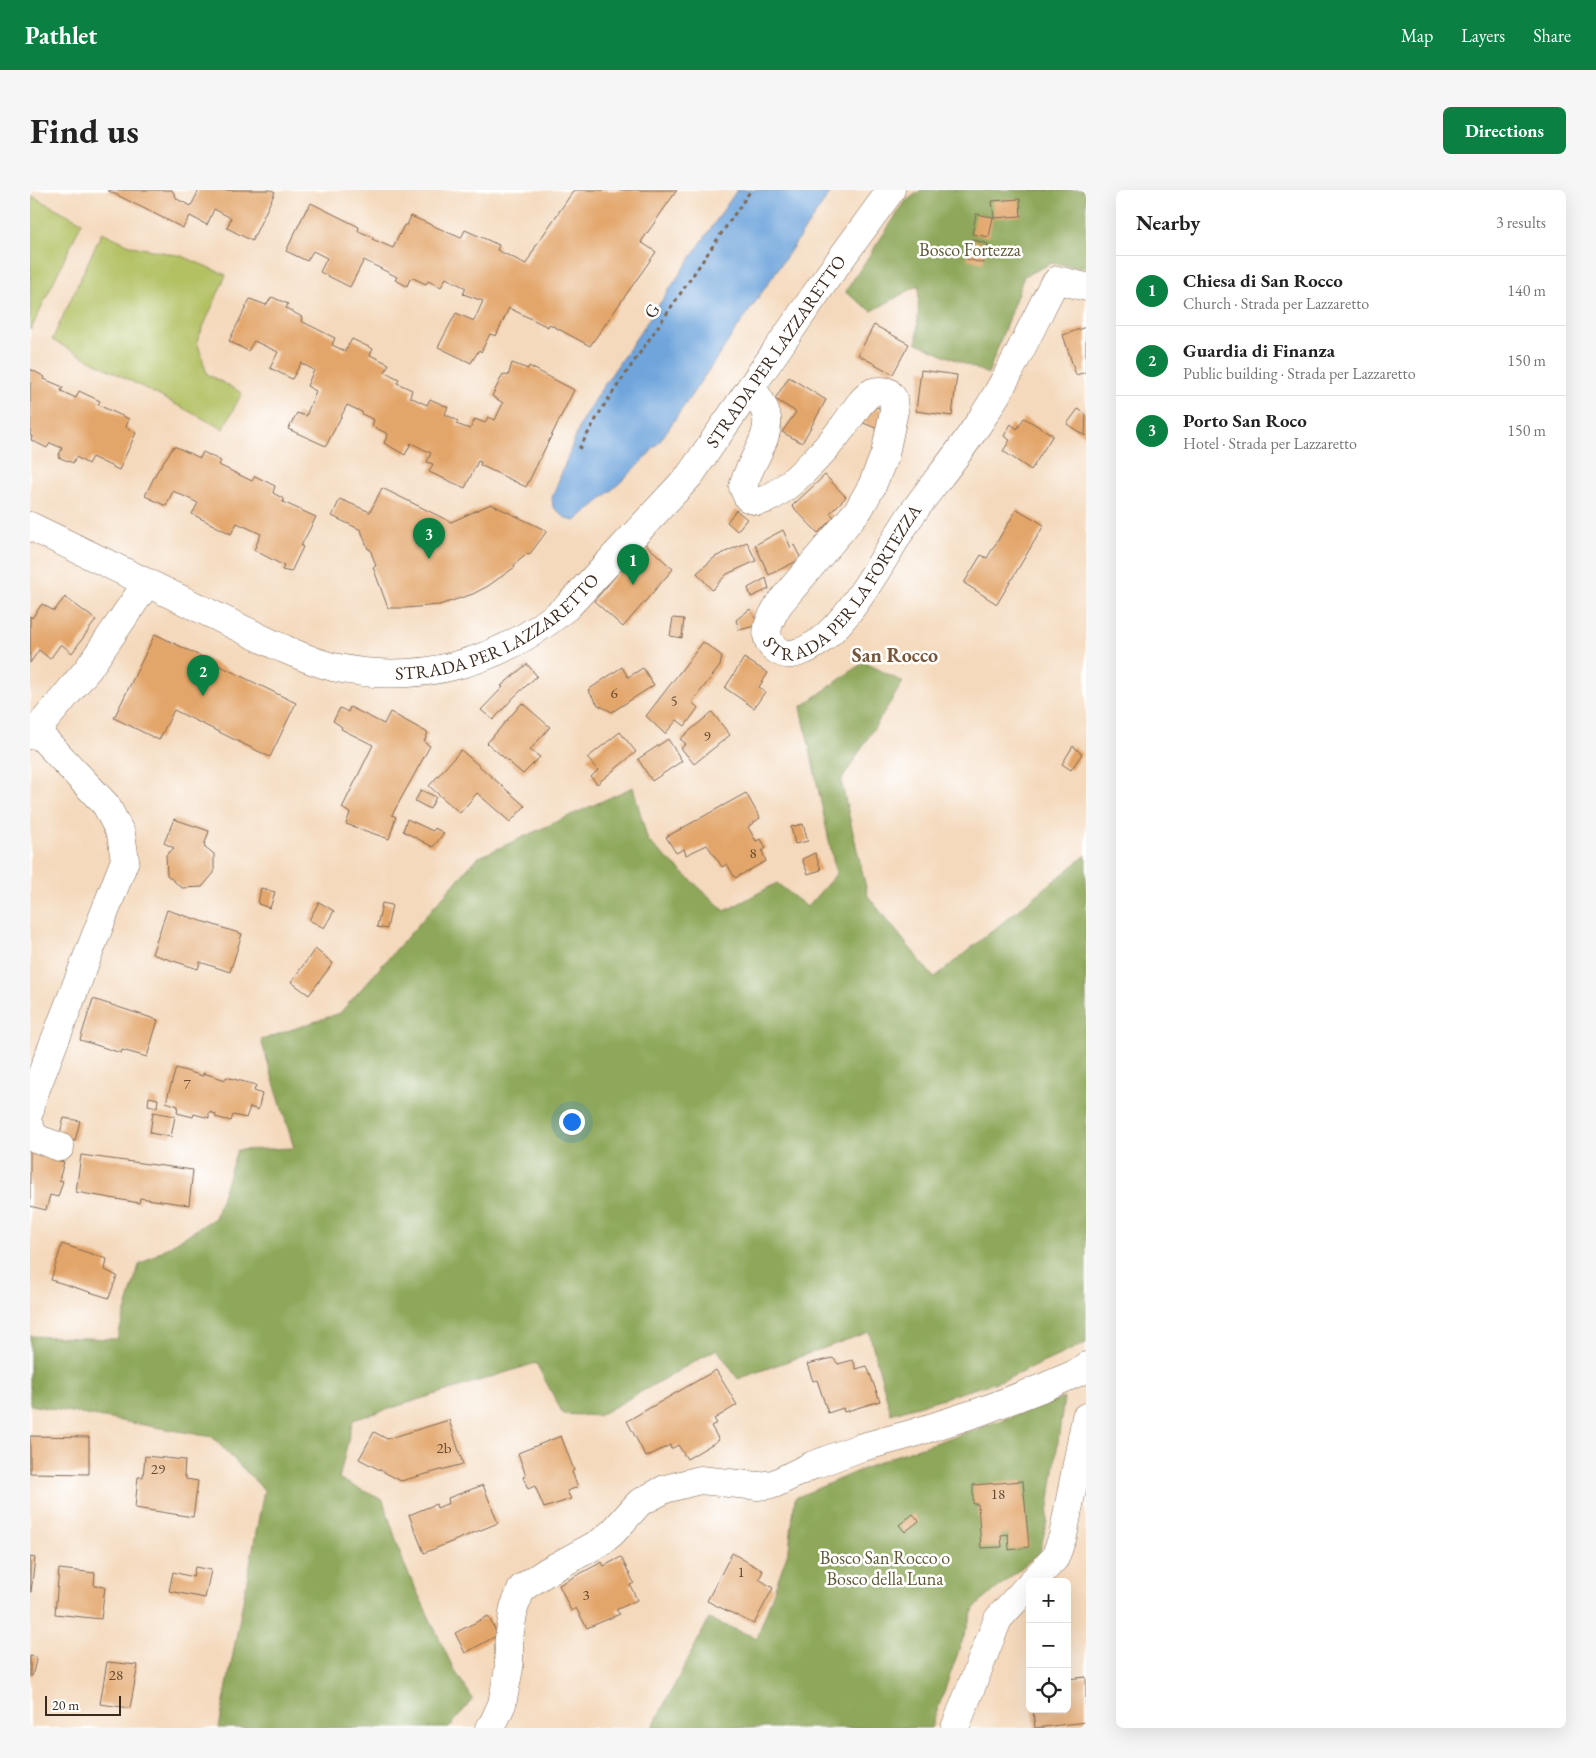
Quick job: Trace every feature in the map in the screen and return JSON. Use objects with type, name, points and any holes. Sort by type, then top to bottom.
[{"type":"street","name":"STRADA PER LAZZARETTO","points":[[30,526],[275,645],[307,659],[332,666],[360,672],[405,673],[444,669],[505,648],[547,624],[568,606],[690,475],[891,190]]},
{"type":"street","name":"STRADA PER LA FORTEZZA","points":[[751,387],[762,403],[767,416],[766,437],[749,469],[743,487],[748,498],[759,501],[776,495],[789,486],[842,429],[862,402],[872,393],[880,390],[888,392],[893,398],[894,411],[885,454],[872,486],[859,509],[779,604],[769,619],[767,628],[768,639],[771,645],[780,653],[803,652],[836,627],[869,582],[911,515],[973,432],[1010,369],[1052,287],[1058,280],[1086,287]]},
{"type":"street","points":[[30,1110],[32,1099],[124,860],[121,834],[106,805],[69,765],[33,733],[88,668],[147,583]]},
{"type":"street","points":[[30,1127],[35,1138],[60,1147]]},
{"type":"street","points":[[489,1728],[492,1726],[502,1704],[510,1668],[509,1638],[514,1608],[522,1588],[548,1571],[601,1542],[613,1532],[639,1503],[664,1490],[700,1480],[758,1486],[774,1484],[813,1465],[859,1448],[911,1434],[979,1412],[1057,1383],[1082,1369],[1086,1398]]},
{"type":"street","points":[[1036,1578],[1055,1558],[1064,1536],[1086,1417]]},
{"type":"street","points":[[955,1728],[998,1618],[1026,1588]]},
{"type":"path","name":"G","points":[[579,449],[603,407],[751,190]]},
{"type":"green space","name":"Bosco Fortezza","points":[[921,190],[1086,190],[1086,268],[1052,263],[1024,276],[988,374],[917,343],[919,285],[872,311],[845,292],[905,202]]},
{"type":"green space","points":[[30,195],[82,222],[31,329],[30,329]]},
{"type":"green space","points":[[102,232],[132,246],[182,256],[226,275],[197,341],[207,374],[242,393],[223,429],[52,340]]},
{"type":"green space","points":[[864,662],[903,682],[841,781],[868,896],[934,978],[1086,855],[1086,1343],[1009,1378],[891,1414],[869,1332],[738,1379],[717,1349],[598,1416],[563,1414],[536,1363],[353,1420],[339,1479],[383,1500],[404,1564],[453,1668],[473,1699],[449,1728],[219,1728],[264,1490],[212,1437],[30,1405],[30,1336],[117,1339],[139,1265],[215,1218],[237,1150],[294,1148],[261,1040],[340,1013],[477,858],[633,787],[648,841],[725,911],[777,883],[807,907],[836,874],[801,707]]},
{"type":"green space","name":"Bosco San Rocco o Bosco della Luna","points":[[1064,1398],[1047,1521],[1040,1552],[974,1608],[931,1728],[652,1728],[709,1619],[757,1638],[789,1549],[795,1498],[891,1457]]},
{"type":"water","points":[[737,190],[832,190],[660,441],[630,473],[597,503],[575,521],[567,519],[553,507],[552,498],[582,420]]},
{"type":"building","points":[[107,190],[172,190],[177,199],[191,206],[199,190],[271,190],[275,192],[252,241],[227,228],[231,218],[214,209],[207,225],[190,216],[183,228]]},
{"type":"building","points":[[574,190],[677,190],[641,242],[656,252],[590,346],[549,324],[548,327],[509,308],[496,336],[490,334],[481,352],[479,350],[471,363],[438,347],[456,313],[474,321],[483,301],[463,294],[466,288],[446,278],[441,287],[428,281],[426,284],[413,278],[410,279],[407,286],[395,280],[397,277],[364,260],[350,287],[320,272],[327,258],[313,251],[307,261],[286,251],[311,203],[359,227],[358,231],[373,237],[372,239],[393,248],[404,225],[407,225],[411,216],[461,238],[465,230],[499,245],[497,250],[526,264],[537,244]]},
{"type":"building","points":[[1020,199],[1021,216],[994,218],[992,201]]},
{"type":"building","points":[[976,214],[993,217],[989,237],[972,234]]},
{"type":"building","points":[[971,239],[988,244],[983,263],[967,259]]},
{"type":"building","points":[[272,297],[288,304],[286,308],[302,317],[301,321],[335,338],[332,345],[345,351],[352,339],[373,349],[370,355],[389,364],[385,372],[399,379],[397,383],[412,390],[410,397],[427,405],[430,399],[448,407],[445,414],[458,421],[456,424],[470,429],[475,419],[485,423],[488,417],[495,420],[503,403],[492,396],[503,374],[508,376],[512,363],[528,369],[529,366],[574,390],[526,487],[480,465],[481,462],[478,461],[465,488],[429,472],[433,464],[427,462],[431,453],[411,443],[405,455],[384,443],[388,434],[372,426],[374,420],[347,405],[326,446],[288,429],[297,413],[306,416],[316,391],[307,386],[314,370],[301,363],[292,379],[270,368],[278,352],[254,341],[248,351],[229,341],[250,299],[266,305]]},
{"type":"building","points":[[874,325],[909,344],[893,374],[858,355]]},
{"type":"building","points":[[1086,327],[1086,372],[1076,375],[1063,335]]},
{"type":"building","points":[[30,369],[45,377],[44,379],[63,387],[61,391],[76,398],[79,391],[100,401],[98,405],[129,419],[126,427],[136,433],[119,470],[92,457],[88,464],[76,457],[73,463],[58,457],[62,448],[50,443],[47,448],[31,440]]},
{"type":"building","points":[[921,370],[957,375],[952,416],[916,411]]},
{"type":"building","points":[[789,377],[826,400],[802,443],[782,432],[796,412],[775,399]]},
{"type":"building","points":[[870,404],[885,411],[878,429],[861,422]]},
{"type":"building","points":[[1078,409],[1086,414],[1085,436],[1067,424]]},
{"type":"building","points":[[1024,418],[1053,435],[1031,470],[1003,451],[1010,440],[1004,436],[1011,424],[1017,429]]},
{"type":"building","points":[[174,446],[200,458],[203,452],[221,461],[219,465],[252,481],[255,476],[275,486],[273,493],[284,499],[283,502],[316,517],[301,546],[303,547],[291,572],[282,570],[284,566],[254,550],[261,534],[237,523],[231,534],[192,514],[198,503],[173,491],[166,506],[145,496],[156,473]]},
{"type":"building","points":[[825,475],[846,497],[830,513],[834,517],[818,533],[792,506]]},
{"type":"building","points":[[382,488],[451,522],[491,504],[547,531],[529,555],[528,553],[514,565],[515,567],[473,594],[439,605],[388,608],[373,567],[376,566],[361,530],[332,516],[340,499],[370,512]]},
{"type":"building","points":[[1017,509],[1044,525],[997,604],[964,583],[981,555],[987,558]]},
{"type":"building","points":[[736,510],[747,519],[737,531],[727,522]]},
{"type":"building","points":[[783,530],[791,548],[794,545],[801,559],[769,575],[755,545]]},
{"type":"building","points":[[747,542],[756,561],[727,574],[712,590],[697,573],[715,557]]},
{"type":"building","points":[[644,543],[673,569],[623,627],[594,601]]},
{"type":"building","points":[[766,578],[769,589],[751,597],[748,588]]},
{"type":"building","points":[[65,597],[96,620],[72,653],[61,644],[50,659],[39,650],[30,663],[30,616],[32,618],[42,604],[54,611]]},
{"type":"building","points":[[750,609],[759,625],[739,630],[736,620]]},
{"type":"building","points":[[673,618],[684,619],[682,638],[670,636]]},
{"type":"building","points":[[155,634],[296,703],[270,757],[174,710],[159,740],[114,718]]},
{"type":"building","points":[[703,642],[722,656],[720,666],[692,702],[698,708],[685,726],[677,720],[665,734],[646,716]]},
{"type":"building","points":[[744,658],[768,673],[759,687],[765,692],[754,708],[725,688]]},
{"type":"building","points":[[527,664],[537,676],[493,720],[481,710],[503,687],[501,686]]},
{"type":"building","points":[[622,667],[628,677],[643,668],[654,685],[612,712],[598,705],[588,690]]},
{"type":"building","points":[[522,703],[550,727],[530,750],[540,757],[523,774],[487,743]]},
{"type":"building","points":[[350,707],[384,724],[390,712],[428,733],[424,742],[430,746],[392,815],[396,817],[389,839],[346,824],[350,813],[342,808],[373,745],[341,729],[342,727],[333,721],[340,708],[348,712]]},
{"type":"building","points":[[712,712],[730,735],[694,764],[681,748],[686,744],[680,739]]},
{"type":"building","points":[[620,732],[636,752],[597,784],[591,777],[598,770],[587,758]]},
{"type":"building","points":[[668,739],[682,761],[652,781],[638,759]]},
{"type":"building","points":[[1073,746],[1082,754],[1071,770],[1062,764]]},
{"type":"building","points":[[461,750],[525,806],[510,822],[477,793],[460,813],[429,786]]},
{"type":"building","points":[[421,790],[436,797],[430,809],[415,801]]},
{"type":"building","points":[[746,793],[760,818],[748,827],[756,841],[761,839],[766,848],[762,851],[766,861],[735,878],[727,864],[722,867],[707,845],[686,855],[684,849],[676,853],[666,837]]},
{"type":"building","points":[[174,819],[209,831],[204,846],[214,854],[214,873],[202,887],[182,888],[167,875],[166,855],[174,848],[164,843]]},
{"type":"building","points":[[407,819],[433,831],[435,828],[444,833],[433,847],[403,831]]},
{"type":"building","points":[[803,824],[808,841],[795,844],[791,827]]},
{"type":"building","points":[[815,853],[821,870],[808,874],[802,859]]},
{"type":"building","points":[[261,888],[275,892],[270,908],[258,904]]},
{"type":"building","points":[[319,902],[334,911],[324,928],[309,920]]},
{"type":"building","points":[[382,903],[392,905],[387,929],[377,927]]},
{"type":"building","points":[[167,910],[242,934],[230,972],[200,962],[198,969],[152,954]]},
{"type":"building","points":[[315,949],[333,963],[309,995],[291,982]]},
{"type":"building","points":[[93,999],[158,1020],[147,1057],[122,1050],[121,1053],[80,1040]]},
{"type":"building","points":[[176,1068],[203,1076],[203,1073],[226,1080],[226,1077],[256,1085],[254,1091],[262,1094],[258,1110],[250,1107],[246,1118],[233,1115],[231,1121],[215,1117],[216,1114],[209,1112],[209,1118],[194,1114],[193,1117],[177,1113],[178,1106],[166,1102]]},
{"type":"building","points":[[149,1097],[158,1099],[157,1107],[148,1105]]},
{"type":"building","points":[[153,1112],[175,1116],[171,1137],[150,1133]]},
{"type":"building","points":[[64,1118],[80,1121],[75,1141],[59,1137]]},
{"type":"building","points":[[30,1151],[64,1162],[59,1180],[63,1181],[58,1197],[50,1195],[46,1210],[30,1206]]},
{"type":"building","points":[[81,1155],[193,1170],[189,1205],[140,1198],[139,1203],[76,1192]]},
{"type":"building","points":[[62,1244],[107,1259],[105,1270],[117,1276],[109,1298],[51,1280]]},
{"type":"building","points":[[833,1358],[838,1364],[853,1360],[856,1369],[867,1366],[880,1401],[844,1412],[843,1408],[828,1413],[817,1380],[813,1381],[807,1364]]},
{"type":"building","points":[[716,1370],[737,1405],[714,1419],[717,1423],[711,1426],[719,1440],[687,1459],[678,1445],[671,1449],[670,1445],[646,1457],[627,1421]]},
{"type":"building","points":[[449,1420],[463,1464],[401,1481],[359,1459],[374,1432],[387,1439]]},
{"type":"building","points":[[30,1436],[89,1437],[89,1474],[30,1473]]},
{"type":"building","points":[[561,1436],[574,1470],[572,1472],[578,1487],[567,1491],[571,1499],[544,1508],[535,1486],[528,1489],[523,1477],[526,1476],[518,1453]]},
{"type":"building","points":[[145,1456],[185,1460],[184,1476],[186,1476],[186,1479],[198,1481],[193,1517],[135,1508],[138,1477],[143,1477]]},
{"type":"building","points":[[1023,1481],[1029,1547],[1009,1550],[1008,1534],[1001,1535],[1002,1547],[981,1548],[978,1504],[973,1504],[973,1485]]},
{"type":"building","points":[[483,1485],[498,1523],[424,1553],[409,1515],[436,1504],[437,1508],[449,1503],[448,1498]]},
{"type":"building","points":[[913,1514],[919,1521],[905,1532],[899,1525]]},
{"type":"building","points":[[732,1553],[763,1571],[759,1579],[773,1588],[754,1624],[707,1601]]},
{"type":"building","points":[[30,1557],[35,1558],[31,1592],[30,1592]]},
{"type":"building","points":[[621,1557],[634,1583],[630,1585],[637,1600],[616,1610],[620,1614],[587,1628],[576,1608],[571,1611],[559,1585],[602,1562],[604,1566]]},
{"type":"building","points":[[195,1567],[211,1570],[205,1598],[169,1591],[173,1572],[193,1577]]},
{"type":"building","points":[[59,1569],[95,1573],[94,1586],[105,1587],[101,1619],[55,1614]]},
{"type":"building","points":[[488,1616],[498,1635],[465,1653],[455,1633]]},
{"type":"building","points":[[30,1656],[37,1657],[32,1676],[30,1676]]},
{"type":"building","points":[[107,1662],[138,1665],[130,1708],[100,1704]]},
{"type":"building","points":[[1086,1677],[1086,1722],[1035,1728],[1033,1713],[1071,1713],[1071,1679]]},
{"type":"place","name":"Porto San Roco","points":[[429,559]]},
{"type":"place","name":"Chiesa di San Rocco","points":[[633,585]]},
{"type":"place","name":"Guardia di Finanza","points":[[203,696]]},
{"type":"district","name":"San Rocco","points":[[895,655]]}]
